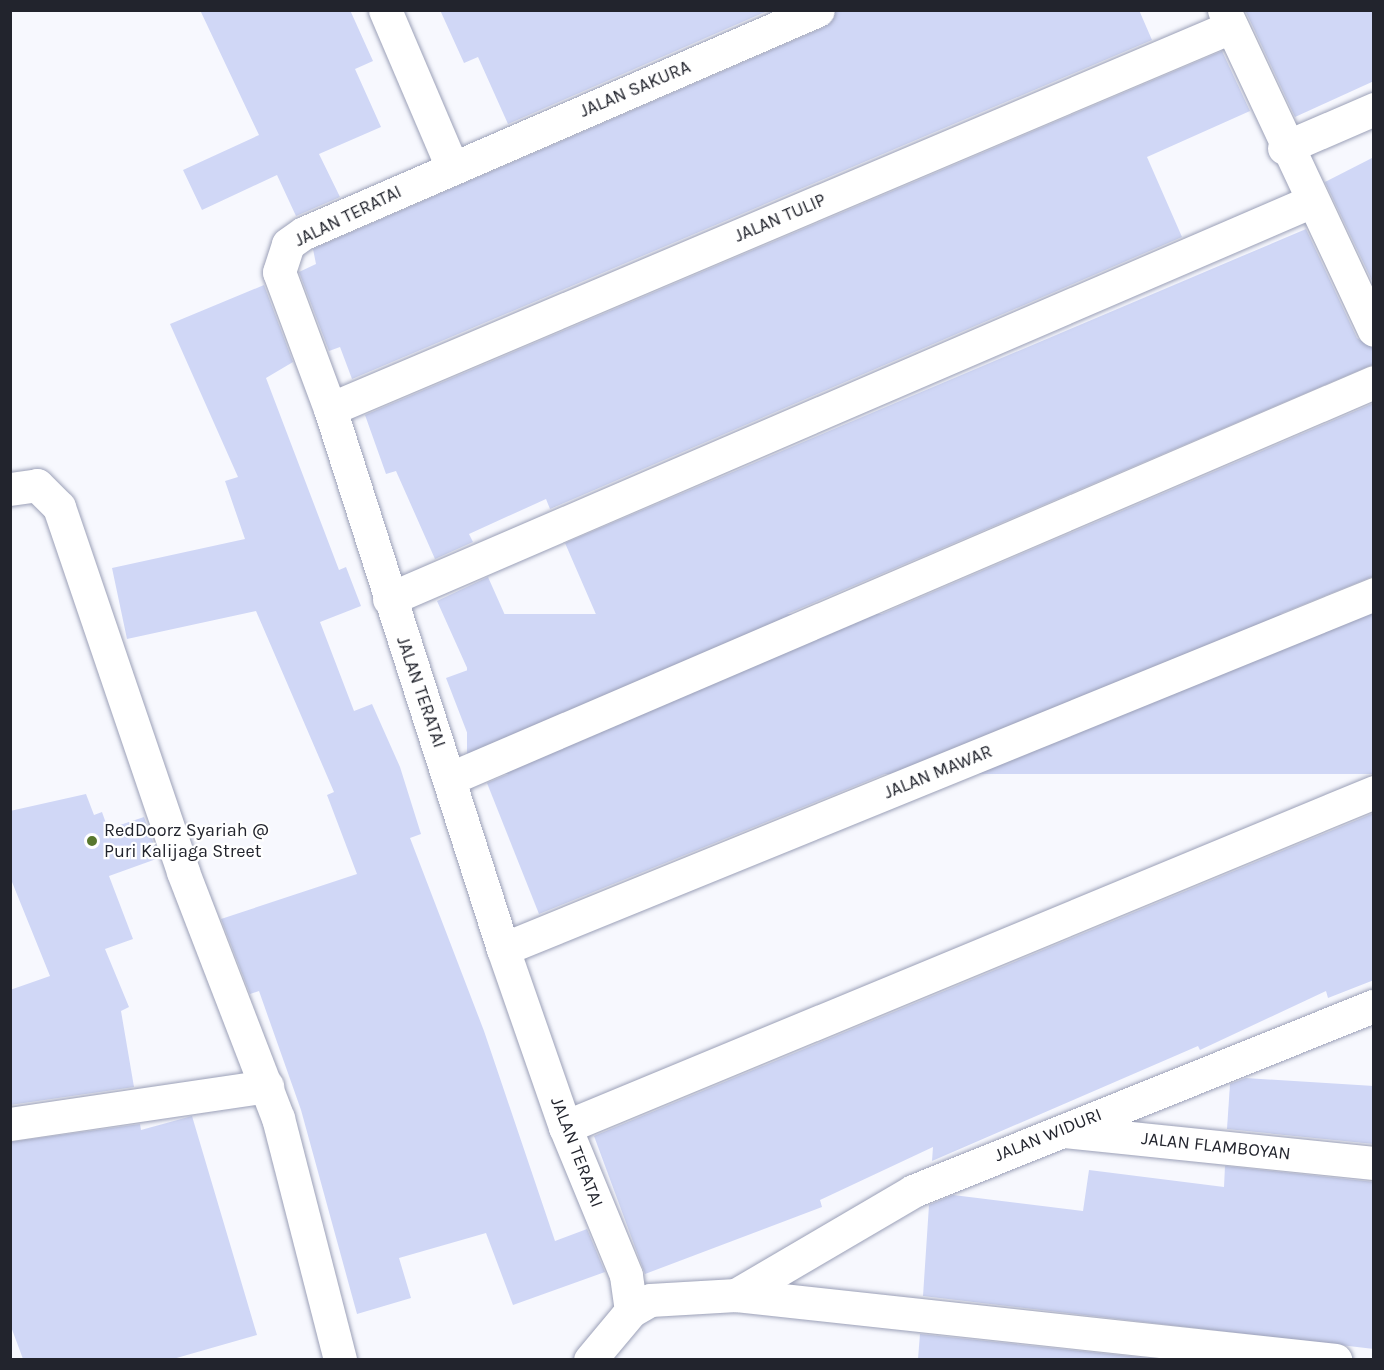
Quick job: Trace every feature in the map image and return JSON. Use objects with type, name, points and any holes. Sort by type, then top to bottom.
[{"type":"street","points":[[385,10],[452,167]]},
{"type":"street","name":"JALAN SAKURA","points":[[452,167],[818,10]]},
{"type":"street","points":[[1227,19],[1284,148],[1374,330]]},
{"type":"street","name":"JALAN TULIP","points":[[330,409],[1227,19]]},
{"type":"street","points":[[1284,148],[1374,109]]},
{"type":"street","name":"JALAN TERATAI","points":[[452,167],[304,233],[281,255],[279,272],[330,409],[389,598],[451,778],[503,950],[565,1126],[626,1275],[631,1311]]},
{"type":"street","points":[[389,598],[1310,202]]},
{"type":"street","points":[[451,778],[1374,382]]},
{"type":"street","points":[[10,489],[37,485],[58,507],[183,872],[267,1086],[340,1359]]},
{"type":"street","name":"JALAN MAWAR","points":[[503,950],[1374,594]]},
{"type":"street","points":[[565,1126],[1374,792]]},
{"type":"street","name":"JALAN WIDURI","points":[[736,1295],[913,1191],[1059,1130],[1374,1006]]},
{"type":"street","points":[[10,1124],[267,1086]]},
{"type":"street","name":"JALAN FLAMBOYAN","points":[[1059,1130],[1374,1162]]},
{"type":"street","points":[[590,1359],[631,1311],[664,1297],[736,1295],[1335,1359]]},
{"type":"building","points":[[200,10],[350,10],[373,61],[355,69],[381,127],[319,154],[340,197],[296,216],[277,175],[202,210],[183,170],[259,135]]},
{"type":"building","points":[[440,10],[770,10],[508,124],[478,57],[464,63]]},
{"type":"building","points":[[836,10],[1139,10],[1152,40],[352,379],[340,347],[329,351],[299,272],[316,264],[313,249],[825,27]]},
{"type":"building","points":[[1245,10],[1374,10],[1374,81],[1295,117]]},
{"type":"building","points":[[1222,51],[1250,111],[1147,157],[1182,237],[550,509],[546,499],[469,534],[473,542],[435,559],[396,471],[386,474],[365,415]]},
{"type":"building","points":[[1374,157],[1374,285],[1325,182]]},
{"type":"building","points":[[1306,229],[1357,338],[1374,349],[1374,364],[473,748],[446,678],[468,670],[437,601],[488,577],[520,649],[598,619],[565,543]]},
{"type":"building","points":[[264,285],[293,362],[266,378],[339,570],[346,567],[361,606],[320,622],[354,711],[372,704],[400,767],[421,834],[410,838],[484,1031],[555,1241],[587,1229],[605,1272],[513,1305],[486,1233],[399,1258],[411,1298],[357,1314],[301,1110],[259,991],[250,994],[221,919],[357,874],[327,795],[334,792],[256,611],[127,639],[112,568],[245,539],[225,481],[238,477],[170,324]]},
{"type":"building","points":[[1374,403],[1374,576],[539,914],[487,783]]},
{"type":"building","points":[[467,614],[1374,614],[1374,774],[467,774]]},
{"type":"building","points":[[86,794],[94,815],[102,812],[108,829],[144,817],[159,858],[109,876],[133,939],[105,949],[129,1007],[121,1011],[134,1087],[10,1105],[10,990],[50,976],[10,877],[10,811]]},
{"type":"building","points":[[1374,813],[1374,980],[1328,998],[1326,991],[1200,1050],[1198,1046],[932,1161],[933,1147],[820,1200],[822,1207],[645,1274],[594,1136]]},
{"type":"building","points":[[1246,1078],[1374,1086],[1374,1144],[1227,1129],[1230,1084]]},
{"type":"building","points":[[192,1116],[257,1335],[173,1359],[23,1359],[10,1324],[10,1142],[140,1124],[141,1130]]},
{"type":"building","points":[[1225,1166],[1374,1182],[1374,1349],[923,1296],[929,1205],[953,1195],[1083,1211],[1089,1170],[1224,1187]]},
{"type":"building","points":[[920,1334],[1157,1359],[918,1359]]},
{"type":"place","name":"RedDoorz Syariah @ Puri Kalijaga Street","points":[[92,841]]}]
